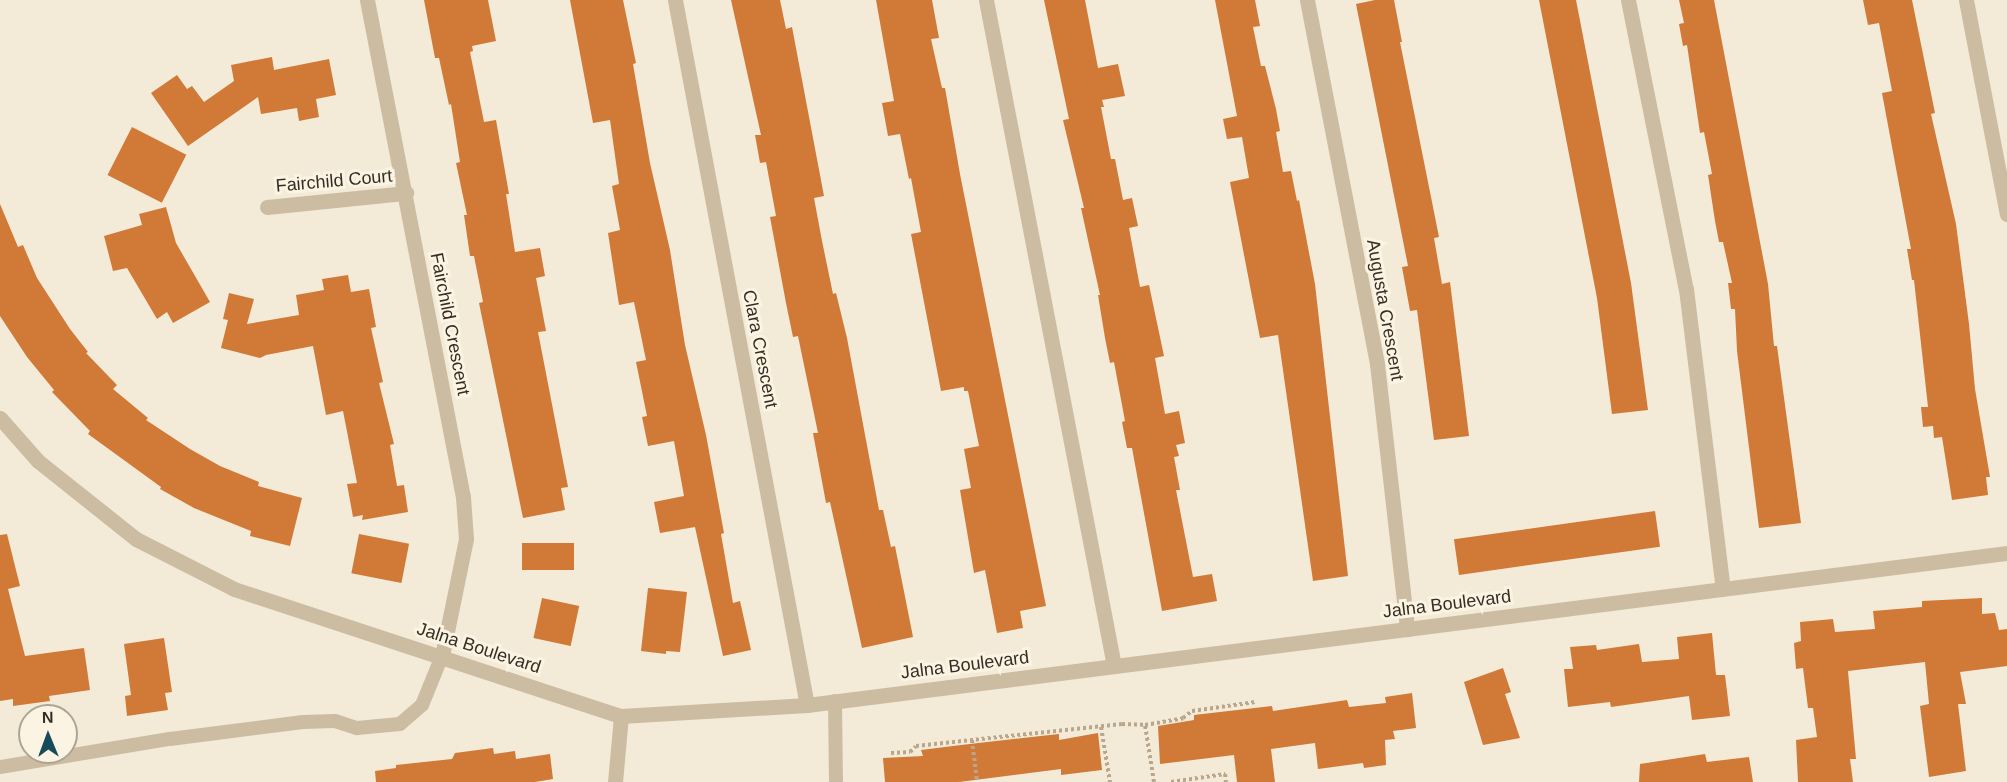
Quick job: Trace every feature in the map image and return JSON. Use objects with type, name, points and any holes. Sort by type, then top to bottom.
[{"type":"street","name":"Fairchild Crescent","points":[[367,0],[463,496],[466,539],[442,656]]},
{"type":"street","name":"Clara Crescent","points":[[675,0],[807,705]]},
{"type":"street","points":[[986,0],[1114,666]]},
{"type":"street","name":"Augusta Crescent","points":[[1307,0],[1377,364],[1407,629]]},
{"type":"street","points":[[1628,0],[1686,289],[1723,589]]},
{"type":"street","points":[[1966,0],[2007,214]]},
{"type":"street","name":"Fairchild Court","points":[[267,207],[406,193]]},
{"type":"street","name":"Jalna Boulevard","points":[[2,422],[38,461],[136,539],[234,589],[621,716],[807,705],[2007,553]]},
{"type":"street","points":[[615,782],[621,716]]},
{"type":"lane","points":[[0,767],[170,739],[303,722],[335,721],[357,728],[400,724],[422,705],[442,656]]},
{"type":"lane","points":[[835,701],[836,782]]},
{"type":"path","points":[[891,753],[910,752],[916,746],[1145,724],[1183,718],[1192,711],[1255,702]]},
{"type":"path","points":[[1145,724],[1154,782]]},
{"type":"path","points":[[1101,727],[1110,782]]},
{"type":"path","points":[[972,740],[977,782]]},
{"type":"path","points":[[1171,782],[1225,774],[1226,782]]},
{"type":"building","points":[[424,0],[488,0],[496,41],[472,46],[473,51],[470,52],[484,122],[496,120],[509,194],[506,194],[515,252],[540,248],[545,276],[536,278],[546,331],[538,332],[568,487],[561,488],[565,510],[523,518],[479,303],[483,302],[474,256],[470,256],[464,215],[467,215],[456,163],[460,162],[451,104],[449,105],[439,58],[435,58]]},
{"type":"building","points":[[570,0],[623,0],[636,63],[633,64],[650,163],[670,250],[685,345],[706,435],[724,533],[721,534],[733,603],[740,601],[751,650],[723,656],[695,527],[660,533],[654,502],[684,496],[674,441],[648,446],[642,417],[647,416],[636,362],[646,360],[634,302],[619,305],[608,233],[620,230],[612,186],[619,184],[610,120],[593,123]]},
{"type":"building","points":[[731,0],[780,0],[786,29],[792,27],[824,196],[814,198],[822,241],[833,294],[836,293],[847,338],[879,510],[883,510],[891,547],[895,546],[913,637],[862,648],[830,502],[826,503],[813,433],[818,433],[798,336],[793,337],[786,303],[770,217],[776,216],[766,162],[760,163],[755,135],[761,135]]},
{"type":"building","points":[[876,0],[932,0],[939,38],[931,39],[942,88],[945,88],[1046,606],[1020,611],[1023,628],[997,633],[985,570],[974,573],[960,490],[971,488],[964,449],[979,446],[968,391],[964,391],[964,387],[941,391],[911,234],[921,232],[911,178],[909,179],[900,134],[888,136],[882,103],[894,101]]},
{"type":"building","points":[[1044,0],[1085,0],[1098,68],[1118,64],[1125,96],[1102,100],[1104,107],[1101,107],[1111,159],[1115,159],[1123,200],[1132,198],[1138,226],[1129,228],[1140,287],[1149,285],[1164,356],[1155,358],[1165,414],[1179,411],[1185,443],[1176,445],[1179,456],[1174,457],[1180,490],[1176,490],[1193,577],[1212,574],[1217,601],[1162,611],[1132,448],[1127,448],[1122,422],[1125,421],[1114,362],[1110,363],[1105,338],[1098,295],[1100,295],[1081,208],[1084,208],[1063,120],[1069,119]]},
{"type":"building","points":[[1215,0],[1255,0],[1260,26],[1253,27],[1261,66],[1265,66],[1276,109],[1280,131],[1276,132],[1283,172],[1291,171],[1297,201],[1299,200],[1315,284],[1348,576],[1313,581],[1278,335],[1260,338],[1230,182],[1249,178],[1242,137],[1227,139],[1223,119],[1237,116]]},
{"type":"building","points":[[1375,0],[1394,0],[1402,42],[1400,42],[1439,237],[1434,238],[1442,284],[1450,282],[1469,436],[1434,440],[1417,310],[1410,311],[1402,267],[1408,266],[1356,4]]},
{"type":"building","points":[[1539,0],[1576,0],[1631,283],[1648,410],[1612,414],[1597,298]]},
{"type":"building","points":[[1679,0],[1714,0],[1768,284],[1774,346],[1777,346],[1801,523],[1759,528],[1737,351],[1735,309],[1731,309],[1728,283],[1732,283],[1723,242],[1719,242],[1715,221],[1708,175],[1712,174],[1704,132],[1700,133],[1687,45],[1683,46],[1679,24],[1684,23]]},
{"type":"building","points":[[1863,0],[1912,0],[1935,113],[1931,114],[1956,224],[1975,389],[1990,477],[1986,477],[1988,495],[1952,500],[1942,437],[1934,438],[1933,426],[1923,427],[1921,407],[1928,407],[1914,280],[1912,280],[1907,249],[1911,249],[1882,93],[1892,91],[1879,23],[1868,25]]},
{"type":"building","points":[[272,57],[274,70],[329,59],[336,95],[316,99],[319,117],[299,121],[297,108],[261,114],[258,97],[188,146],[151,93],[177,75],[187,89],[192,86],[204,102],[234,81],[231,65]]},
{"type":"building","points":[[132,127],[186,155],[162,203],[107,175]]},
{"type":"building","points":[[0,204],[18,247],[23,245],[37,278],[88,352],[86,353],[117,385],[113,389],[148,418],[146,420],[190,449],[220,466],[259,482],[258,486],[302,498],[290,546],[250,536],[251,531],[194,508],[160,489],[161,487],[88,434],[90,431],[52,392],[54,390],[27,357],[0,316]]},
{"type":"building","points":[[166,207],[176,243],[210,302],[173,323],[167,312],[157,319],[127,268],[113,271],[104,236],[142,225],[139,214]]},
{"type":"building","points":[[348,275],[351,292],[369,289],[376,327],[371,328],[383,382],[379,383],[394,444],[390,445],[397,486],[404,485],[408,512],[362,520],[363,515],[353,517],[347,484],[357,483],[343,411],[326,415],[313,346],[260,358],[221,348],[228,320],[223,319],[229,293],[254,299],[247,324],[299,315],[296,295],[324,290],[322,279]]},
{"type":"building","points":[[1655,511],[1660,547],[1459,575],[1454,539]]},
{"type":"building","points":[[7,534],[20,586],[8,589],[25,656],[84,648],[90,690],[49,696],[50,701],[13,706],[13,699],[0,701],[0,535]]},
{"type":"building","points":[[359,534],[409,544],[401,583],[351,573]]},
{"type":"building","points":[[522,543],[574,543],[574,570],[522,570]]},
{"type":"building","points":[[648,588],[687,592],[680,652],[666,651],[666,654],[641,651]]},
{"type":"building","points":[[542,598],[579,606],[571,646],[533,638]]},
{"type":"building","points":[[1982,598],[1982,614],[1995,613],[1999,630],[2007,629],[2007,666],[1960,672],[1966,704],[1958,704],[1966,771],[1929,777],[1920,706],[1929,704],[1925,662],[1848,671],[1856,759],[1850,759],[1853,782],[1798,782],[1796,740],[1817,737],[1813,708],[1808,708],[1803,668],[1796,669],[1794,643],[1801,641],[1800,622],[1833,619],[1835,632],[1875,629],[1873,611],[1922,607],[1922,601]]},
{"type":"building","points":[[1712,633],[1716,675],[1725,675],[1730,716],[1692,720],[1689,696],[1611,707],[1610,702],[1568,707],[1564,669],[1573,669],[1570,647],[1596,645],[1597,650],[1639,644],[1642,662],[1679,659],[1677,637]]},
{"type":"building","points":[[164,638],[172,692],[165,693],[168,710],[127,716],[125,696],[131,695],[124,644]]},
{"type":"building","points":[[1503,668],[1511,692],[1505,694],[1520,738],[1483,745],[1464,682]]},
{"type":"building","points":[[1412,693],[1416,728],[1393,731],[1395,739],[1385,740],[1386,765],[1364,768],[1363,763],[1318,769],[1315,743],[1271,749],[1275,782],[1237,782],[1234,755],[1160,764],[1158,726],[1194,720],[1194,715],[1272,706],[1273,711],[1347,700],[1349,707],[1386,703],[1385,697]]},
{"type":"building","points":[[1098,733],[1102,770],[1061,775],[1061,769],[959,782],[885,782],[883,758],[923,756],[921,750],[961,745],[1059,734],[1059,740]]},
{"type":"building","points":[[493,748],[494,754],[515,751],[516,759],[550,754],[553,779],[535,782],[376,782],[375,771],[396,768],[396,765],[452,759],[455,753]]},
{"type":"building","points":[[1705,754],[1707,762],[1749,757],[1753,782],[1639,782],[1640,764]]}]
